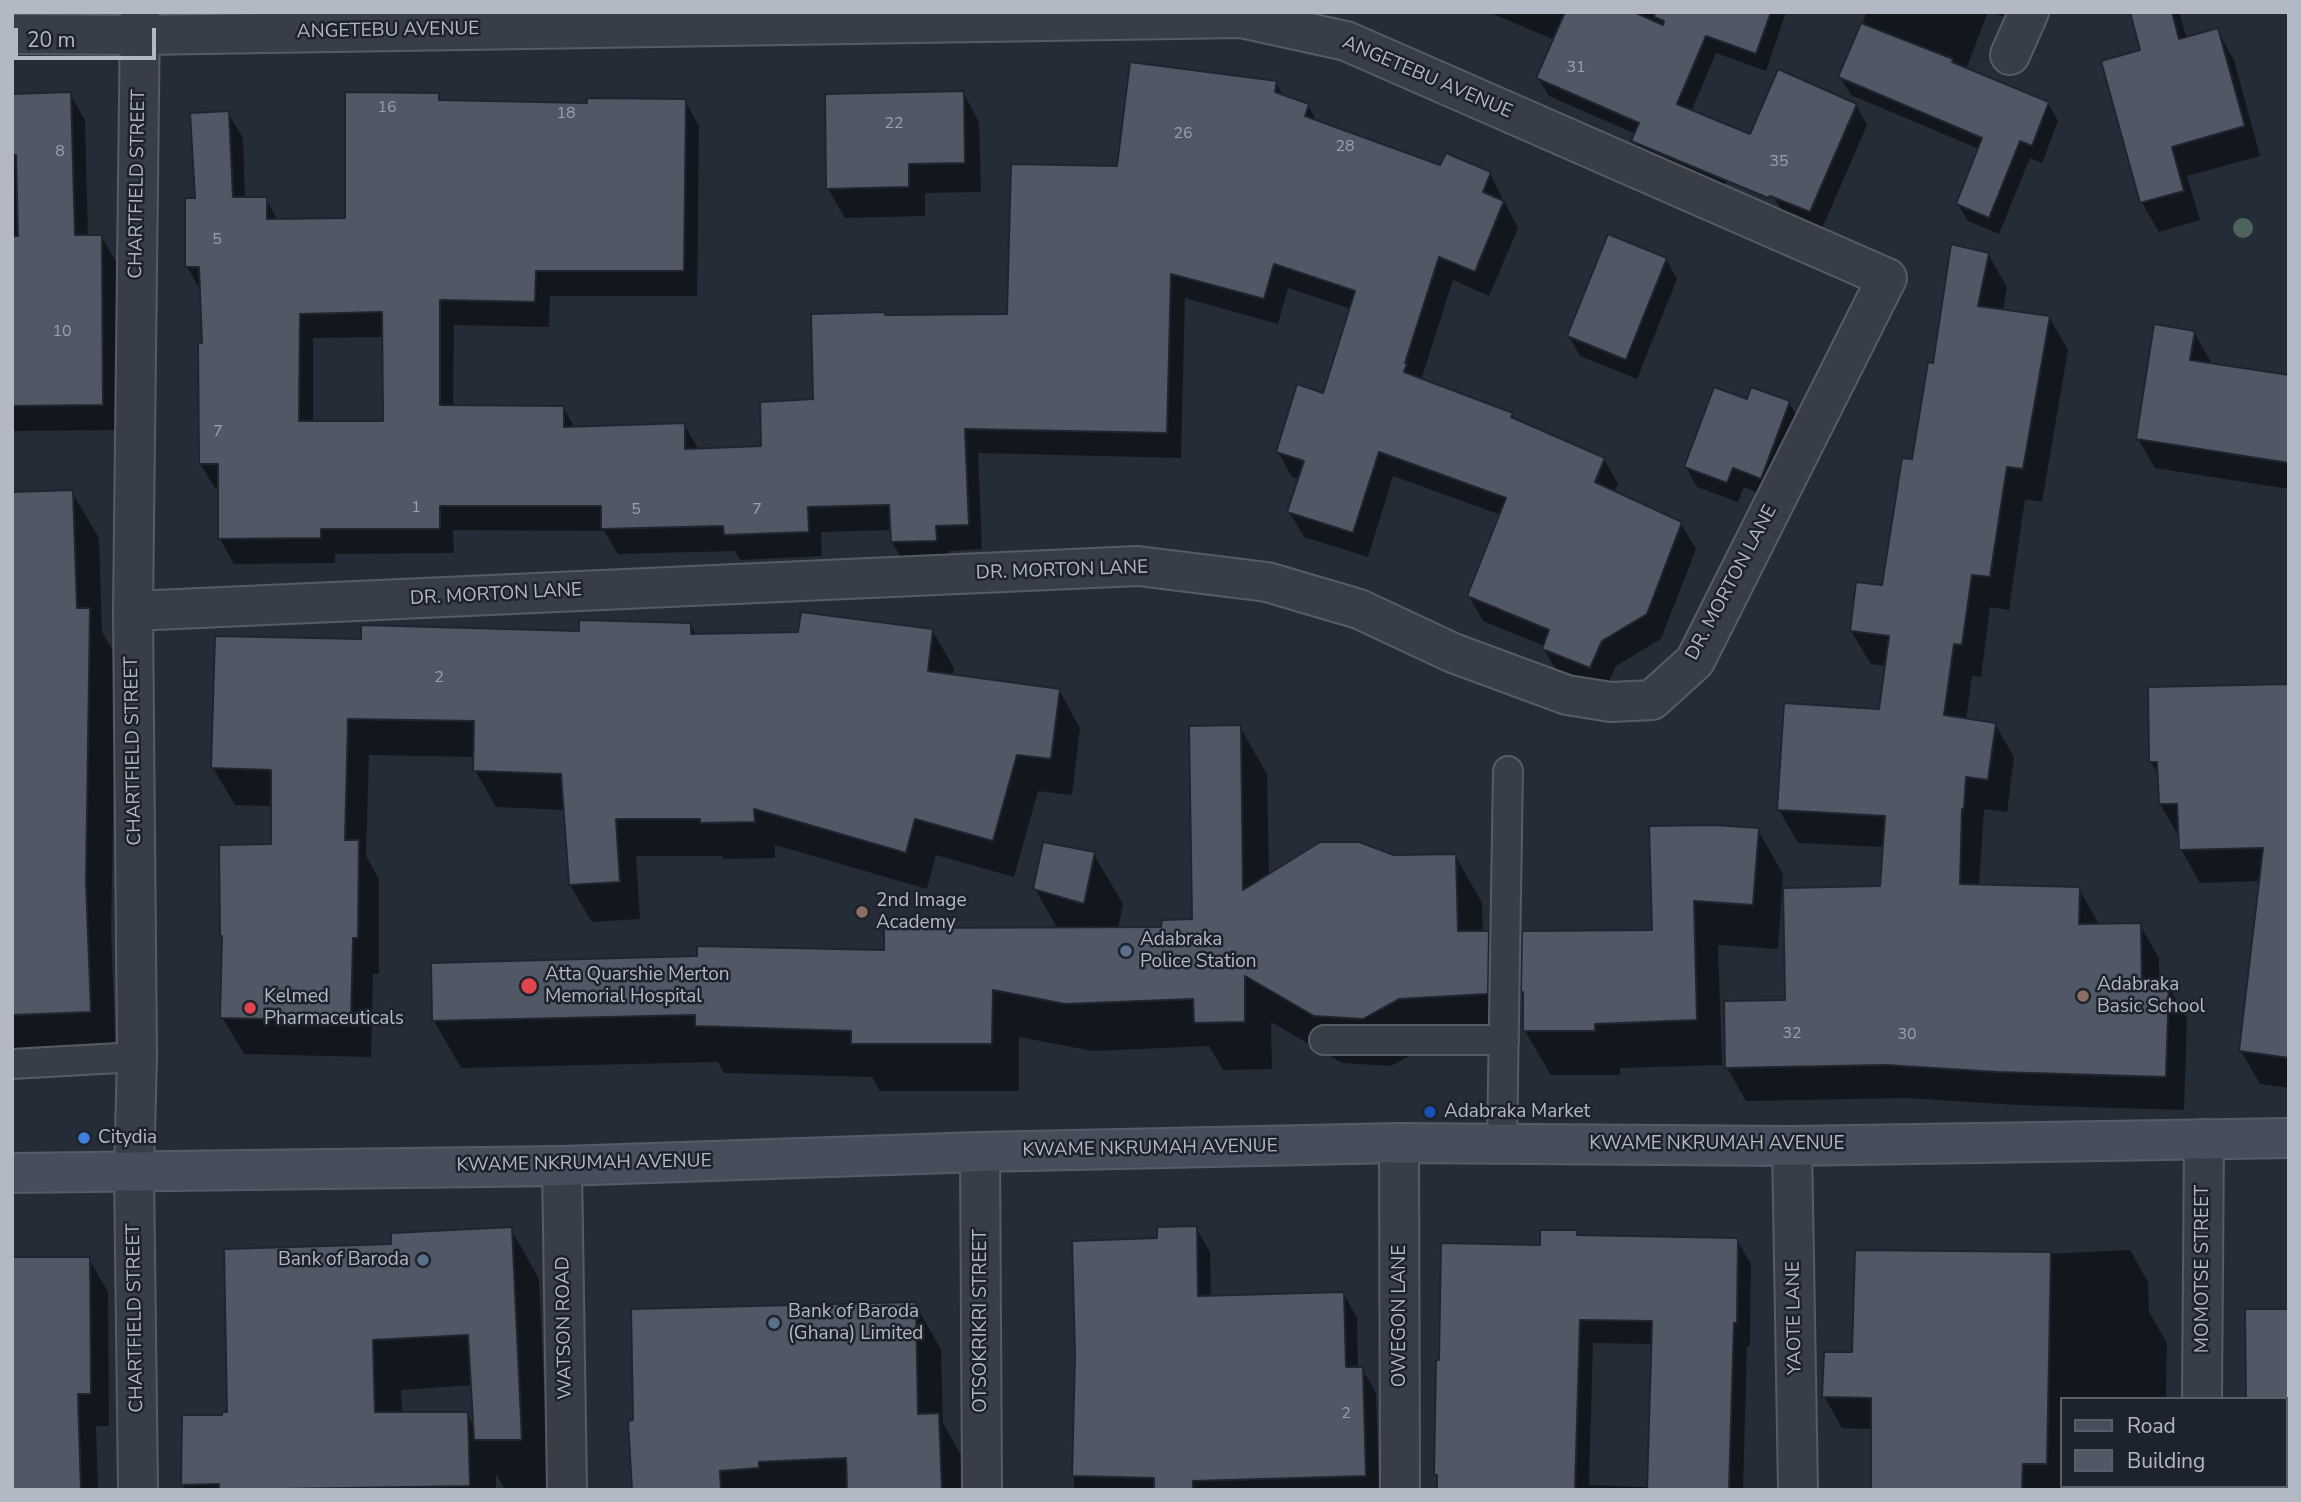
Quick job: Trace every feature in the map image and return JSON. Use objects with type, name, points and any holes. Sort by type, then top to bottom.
[{"type":"main road","name":"KWAME NKRUMAH AVENUE","points":[[12,1174],[562,1166],[980,1152],[1399,1143],[1792,1146],[2289,1138]]},
{"type":"street","points":[[2010,55],[2029,12]]},
{"type":"street","name":"ANGETEBU AVENUE","points":[[12,34],[140,24],[1241,18],[1346,41],[1887,278]]},
{"type":"street","name":"CHARTFIELD STREET","points":[[138,1490],[134,1171],[138,1056],[133,611],[140,24]]},
{"type":"street","name":"DR. MORTON LANE","points":[[133,611],[1138,566],[1267,582],[1359,609],[1453,653],[1567,695],[1611,702],[1652,700],[1695,661],[1887,278]]},
{"type":"street","name":"MOMOTSE STREET","points":[[2202,1397],[2204,1139]]},
{"type":"street","name":"OWEGON LANE","points":[[1399,1143],[1400,1490]]},
{"type":"street","name":"YAOTE LANE","points":[[1792,1146],[1798,1490]]},
{"type":"street","name":"OTSOKRIKRI STREET","points":[[980,1152],[982,1490]]},
{"type":"street","name":"WATSON ROAD","points":[[562,1166],[567,1490]]},
{"type":"lane","points":[[1502,1144],[1508,771]]},
{"type":"lane","points":[[1324,1040],[1504,1040]]},
{"type":"lane","points":[[12,1064],[138,1056]]},
{"type":"building","points":[[1565,12],[1634,12],[1663,25],[1664,21],[1654,17],[1655,12],[1771,12],[1756,54],[1706,36],[1677,104],[1750,134],[1778,69],[1857,104],[1810,212],[1770,196],[1768,198],[1631,141],[1639,123],[1536,78]]},
{"type":"building","points":[[2130,12],[2172,12],[2179,39],[2218,28],[2245,126],[2172,147],[2184,191],[2140,203],[2101,61],[2140,50]]},
{"type":"building","points":[[1861,23],[1953,59],[1952,62],[2049,102],[2032,146],[2020,141],[1989,218],[1956,204],[1982,138],[1838,77]]},
{"type":"building","points":[[1130,62],[1277,81],[1275,92],[1309,104],[1305,116],[1440,165],[1446,153],[1491,172],[1483,192],[1504,201],[1475,272],[1439,257],[1404,372],[1513,413],[1511,417],[1605,458],[1595,482],[1682,522],[1647,614],[1602,641],[1590,668],[1542,649],[1549,630],[1467,596],[1506,498],[1379,452],[1353,533],[1287,512],[1304,461],[1276,452],[1297,384],[1323,393],[1355,291],[1274,264],[1264,299],[1171,274],[1167,433],[965,429],[969,525],[936,526],[937,541],[891,542],[889,505],[808,507],[809,532],[724,535],[723,526],[601,529],[601,506],[440,506],[440,529],[321,529],[321,538],[218,539],[218,464],[199,464],[198,343],[202,343],[199,267],[185,267],[185,198],[195,198],[190,113],[229,111],[233,197],[267,197],[267,219],[345,218],[345,92],[439,93],[439,100],[587,103],[587,98],[686,99],[684,271],[536,271],[535,302],[440,300],[440,405],[564,406],[564,427],[685,423],[685,449],[761,446],[760,402],[813,399],[811,314],[1007,314],[1011,164],[1117,166]],"holes":[[[382,312],[383,421],[299,421],[300,314]]]},
{"type":"building","points":[[964,91],[965,163],[909,164],[909,187],[826,189],[825,94]]},
{"type":"building","points":[[71,92],[75,235],[102,235],[103,405],[12,406],[12,236],[18,236],[16,155],[12,155],[12,94]]},
{"type":"building","points":[[1608,234],[1667,258],[1626,360],[1567,336]]},
{"type":"building","points":[[1951,244],[1989,253],[1978,306],[2050,316],[2023,469],[2007,467],[1990,577],[1972,575],[1962,645],[1954,644],[1944,715],[1996,723],[1988,780],[1966,777],[1962,809],[1960,884],[2080,887],[2079,924],[2141,923],[2142,984],[2169,984],[2166,1077],[1997,1072],[1886,1065],[1725,1068],[1724,1001],[1785,1000],[1783,888],[1880,886],[1885,816],[1777,810],[1784,703],[1879,709],[1889,636],[1850,631],[1856,582],[1882,585],[1902,458],[1912,459],[1928,362],[1933,363]]},
{"type":"building","points":[[2154,324],[2195,331],[2190,360],[2289,375],[2289,463],[2136,439]]},
{"type":"building","points":[[1714,387],[1747,399],[1751,387],[1790,401],[1761,479],[1733,468],[1727,483],[1684,467]]},
{"type":"building","points":[[73,490],[77,608],[90,608],[86,882],[91,1012],[12,1015],[12,492]]},
{"type":"building","points":[[801,612],[933,629],[928,671],[1060,689],[1051,759],[1017,755],[993,841],[915,819],[906,853],[754,809],[755,822],[700,823],[700,819],[616,819],[620,882],[569,885],[561,774],[473,771],[474,721],[348,719],[345,840],[359,840],[358,938],[353,938],[351,1021],[220,1018],[222,936],[219,845],[271,844],[271,770],[211,768],[215,636],[361,639],[361,625],[579,631],[579,620],[691,623],[691,634],[798,632]]},
{"type":"building","points":[[2289,684],[2289,1058],[2239,1051],[2263,848],[2179,850],[2177,804],[2159,804],[2157,762],[2149,762],[2148,687]]},
{"type":"building","points":[[1241,725],[1243,890],[1320,842],[1359,842],[1394,855],[1456,854],[1458,931],[1489,931],[1488,994],[1399,999],[1363,1019],[1314,1016],[1245,976],[1245,1022],[1194,1023],[1193,999],[1065,1004],[993,990],[992,1044],[851,1044],[851,1031],[695,1026],[695,1015],[432,1021],[431,963],[697,956],[697,946],[884,950],[884,928],[1161,927],[1162,920],[1192,919],[1189,726]]},
{"type":"building","points":[[1714,825],[1759,828],[1753,905],[1694,901],[1697,1020],[1595,1024],[1595,1031],[1523,1031],[1522,931],[1652,930],[1649,826]]},
{"type":"building","points":[[1043,842],[1095,852],[1084,904],[1033,889]]},
{"type":"building","points":[[1197,1226],[1198,1296],[1344,1292],[1346,1367],[1363,1367],[1366,1476],[1193,1481],[1193,1490],[1154,1490],[1154,1478],[1072,1476],[1075,1355],[1072,1241],[1157,1238],[1157,1227]]},
{"type":"building","points":[[512,1227],[522,1440],[474,1440],[468,1335],[373,1340],[375,1412],[468,1412],[470,1486],[219,1490],[219,1484],[181,1485],[182,1415],[222,1415],[222,1412],[227,1412],[224,1249],[391,1244],[391,1233]]},
{"type":"building","points":[[1540,1230],[1577,1230],[1577,1235],[1738,1238],[1729,1490],[1647,1490],[1652,1321],[1580,1320],[1575,1490],[1437,1490],[1437,1475],[1434,1475],[1441,1243],[1540,1245]]},
{"type":"building","points":[[1855,1250],[2051,1252],[2047,1464],[2023,1464],[2022,1490],[1871,1490],[1871,1398],[1822,1397],[1824,1352],[1852,1352]]},
{"type":"building","points":[[12,1257],[90,1257],[91,1394],[78,1394],[81,1490],[12,1490]]},
{"type":"building","points":[[916,1302],[918,1414],[939,1413],[942,1490],[847,1490],[846,1458],[759,1462],[759,1468],[720,1471],[721,1490],[632,1490],[628,1421],[633,1420],[631,1309]]},
{"type":"building","points":[[2245,1309],[2289,1309],[2289,1399],[2246,1397]]},
{"type":"place","name":"2nd Image Academy","points":[[862,912]]},
{"type":"place","name":"Adabraka Police Station","points":[[1126,951]]},
{"type":"place","name":"Atta Quarshie Merton Memorial Hospital","points":[[529,986]]},
{"type":"place","name":"Adabraka Basic School","points":[[2083,996]]},
{"type":"place","name":"Kelmed Pharmaceuticals","points":[[250,1008]]},
{"type":"place","name":"Adabraka Market","points":[[1430,1112]]},
{"type":"place","name":"Citydia","points":[[84,1138]]},
{"type":"place","name":"Bank of Baroda","points":[[423,1260]]},
{"type":"place","name":"Bank of Baroda (Ghana) Limited","points":[[774,1323]]}]
